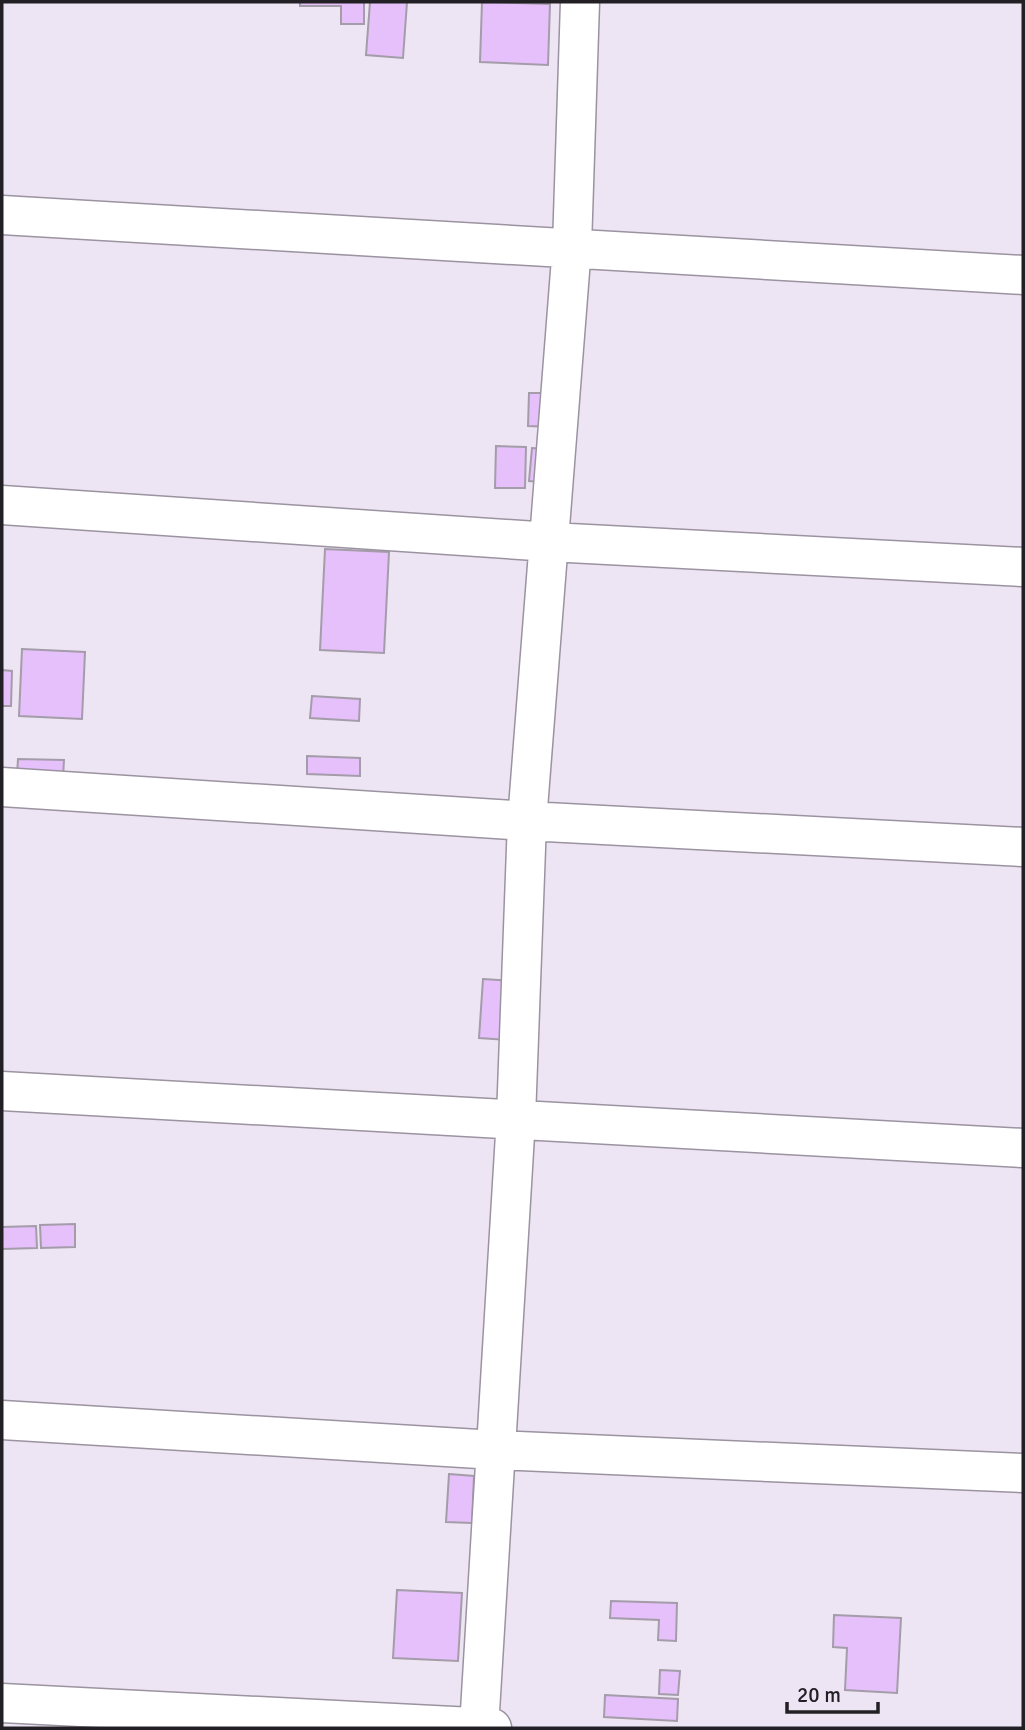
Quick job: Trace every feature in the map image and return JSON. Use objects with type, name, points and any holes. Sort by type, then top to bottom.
[{"type":"street","points":[[479,1728],[516,1118],[527,821],[572,246],[580,2]]},
{"type":"street","points":[[2,215],[572,246],[1023,275]]},
{"type":"street","points":[[2,505],[550,542],[1023,567]]},
{"type":"street","points":[[2,787],[527,821],[1023,847]]},
{"type":"street","points":[[2,1091],[1023,1148]]},
{"type":"street","points":[[2,1420],[495,1450],[1023,1473]]},
{"type":"street","points":[[2,1703],[492,1728]]},
{"type":"building","points":[[300,2],[364,2],[364,24],[341,24],[341,6],[300,6]]},
{"type":"building","points":[[370,2],[407,2],[403,58],[366,55]]},
{"type":"building","points":[[482,2],[550,4],[548,65],[480,62]]},
{"type":"building","points":[[529,393],[556,393],[555,427],[528,426]]},
{"type":"building","points":[[496,446],[526,447],[525,488],[495,488]]},
{"type":"building","points":[[532,448],[553,450],[550,483],[529,481]]},
{"type":"building","points":[[325,549],[389,552],[384,653],[320,650]]},
{"type":"building","points":[[22,649],[85,652],[82,719],[19,716]]},
{"type":"building","points":[[2,670],[12,671],[11,706],[2,706]]},
{"type":"building","points":[[312,696],[360,699],[359,721],[310,718]]},
{"type":"building","points":[[307,756],[360,758],[360,776],[307,774]]},
{"type":"building","points":[[18,759],[64,760],[63,777],[17,775]]},
{"type":"building","points":[[483,979],[513,981],[508,1040],[479,1038]]},
{"type":"building","points":[[75,1224],[75,1247],[41,1248],[40,1225]]},
{"type":"building","points":[[36,1226],[37,1248],[2,1249],[2,1227]]},
{"type":"building","points":[[449,1474],[474,1476],[472,1523],[446,1522]]},
{"type":"building","points":[[397,1590],[462,1593],[458,1661],[393,1658]]},
{"type":"building","points":[[611,1601],[677,1603],[676,1641],[658,1640],[659,1620],[610,1618]]},
{"type":"building","points":[[834,1615],[901,1618],[897,1693],[845,1690],[847,1648],[833,1647]]},
{"type":"building","points":[[660,1670],[680,1671],[678,1695],[659,1694]]},
{"type":"building","points":[[605,1695],[678,1699],[677,1721],[604,1717]]}]
